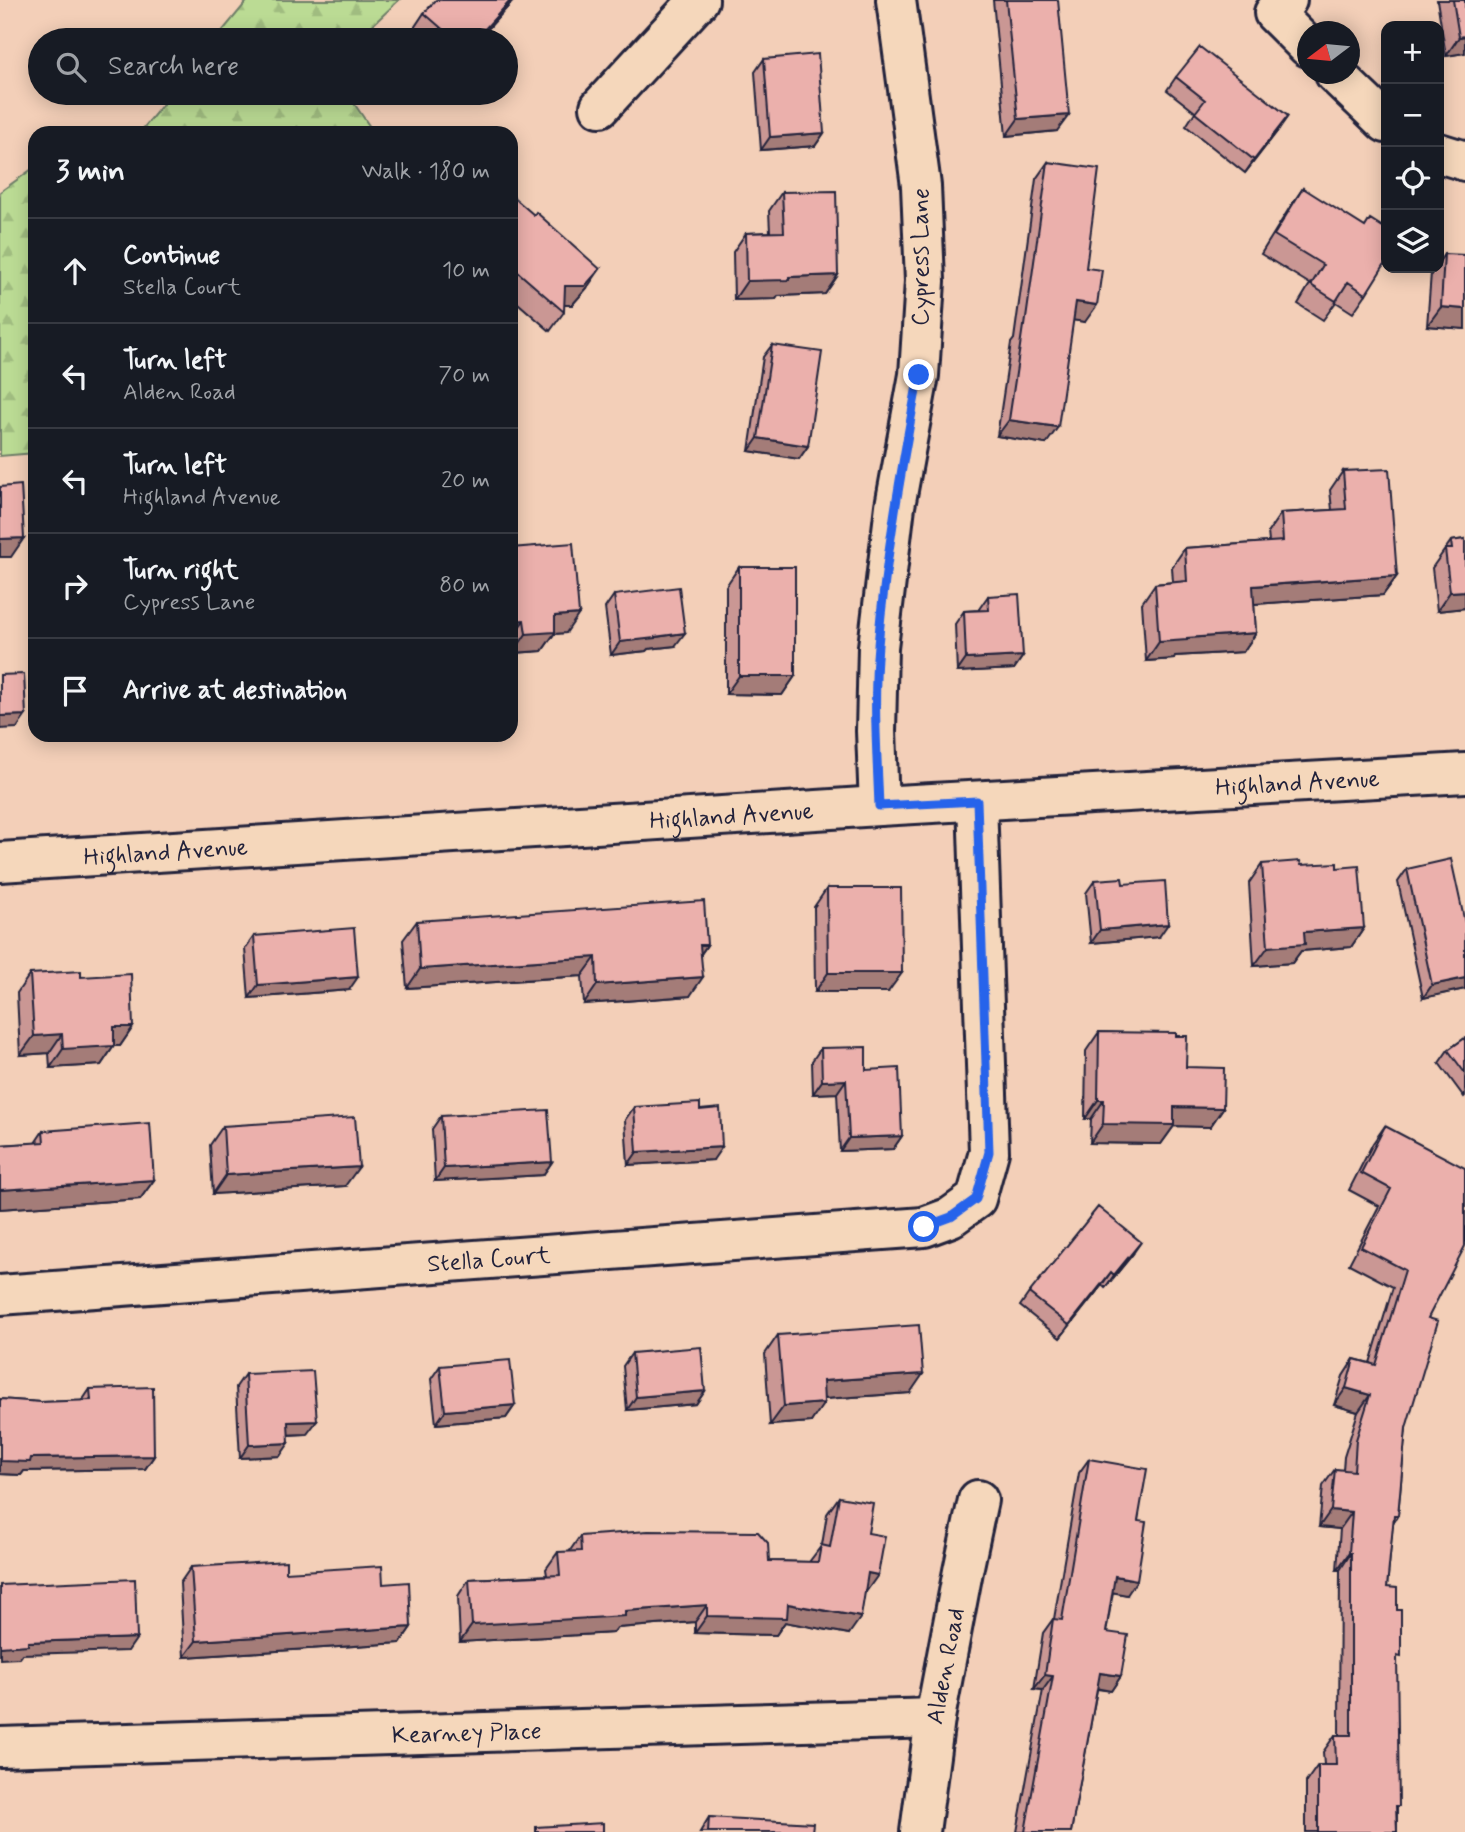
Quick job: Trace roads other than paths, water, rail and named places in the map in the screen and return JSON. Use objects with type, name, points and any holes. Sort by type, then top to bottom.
[{"type":"street","points":[[600,107],[699,0]]},
{"type":"street","name":"Cypress Lane","points":[[879,806],[876,731],[878,648],[895,506],[919,375],[925,281],[921,186],[896,0]]},
{"type":"street","points":[[1287,0],[1274,13],[1297,37]]},
{"type":"street","points":[[1345,84],[1381,118]]},
{"type":"street","points":[[1444,155],[1465,161]]},
{"type":"street","name":"Highland Avenue","points":[[0,862],[879,806],[1465,773]]},
{"type":"street","name":"Stella Court","points":[[0,1295],[924,1227],[951,1217],[976,1199],[989,1152],[977,801]]},
{"type":"street","name":"Alden Road","points":[[920,1832],[935,1717],[978,1500]]},
{"type":"street","name":"Kearney Place","points":[[0,1747],[935,1717]]}]
